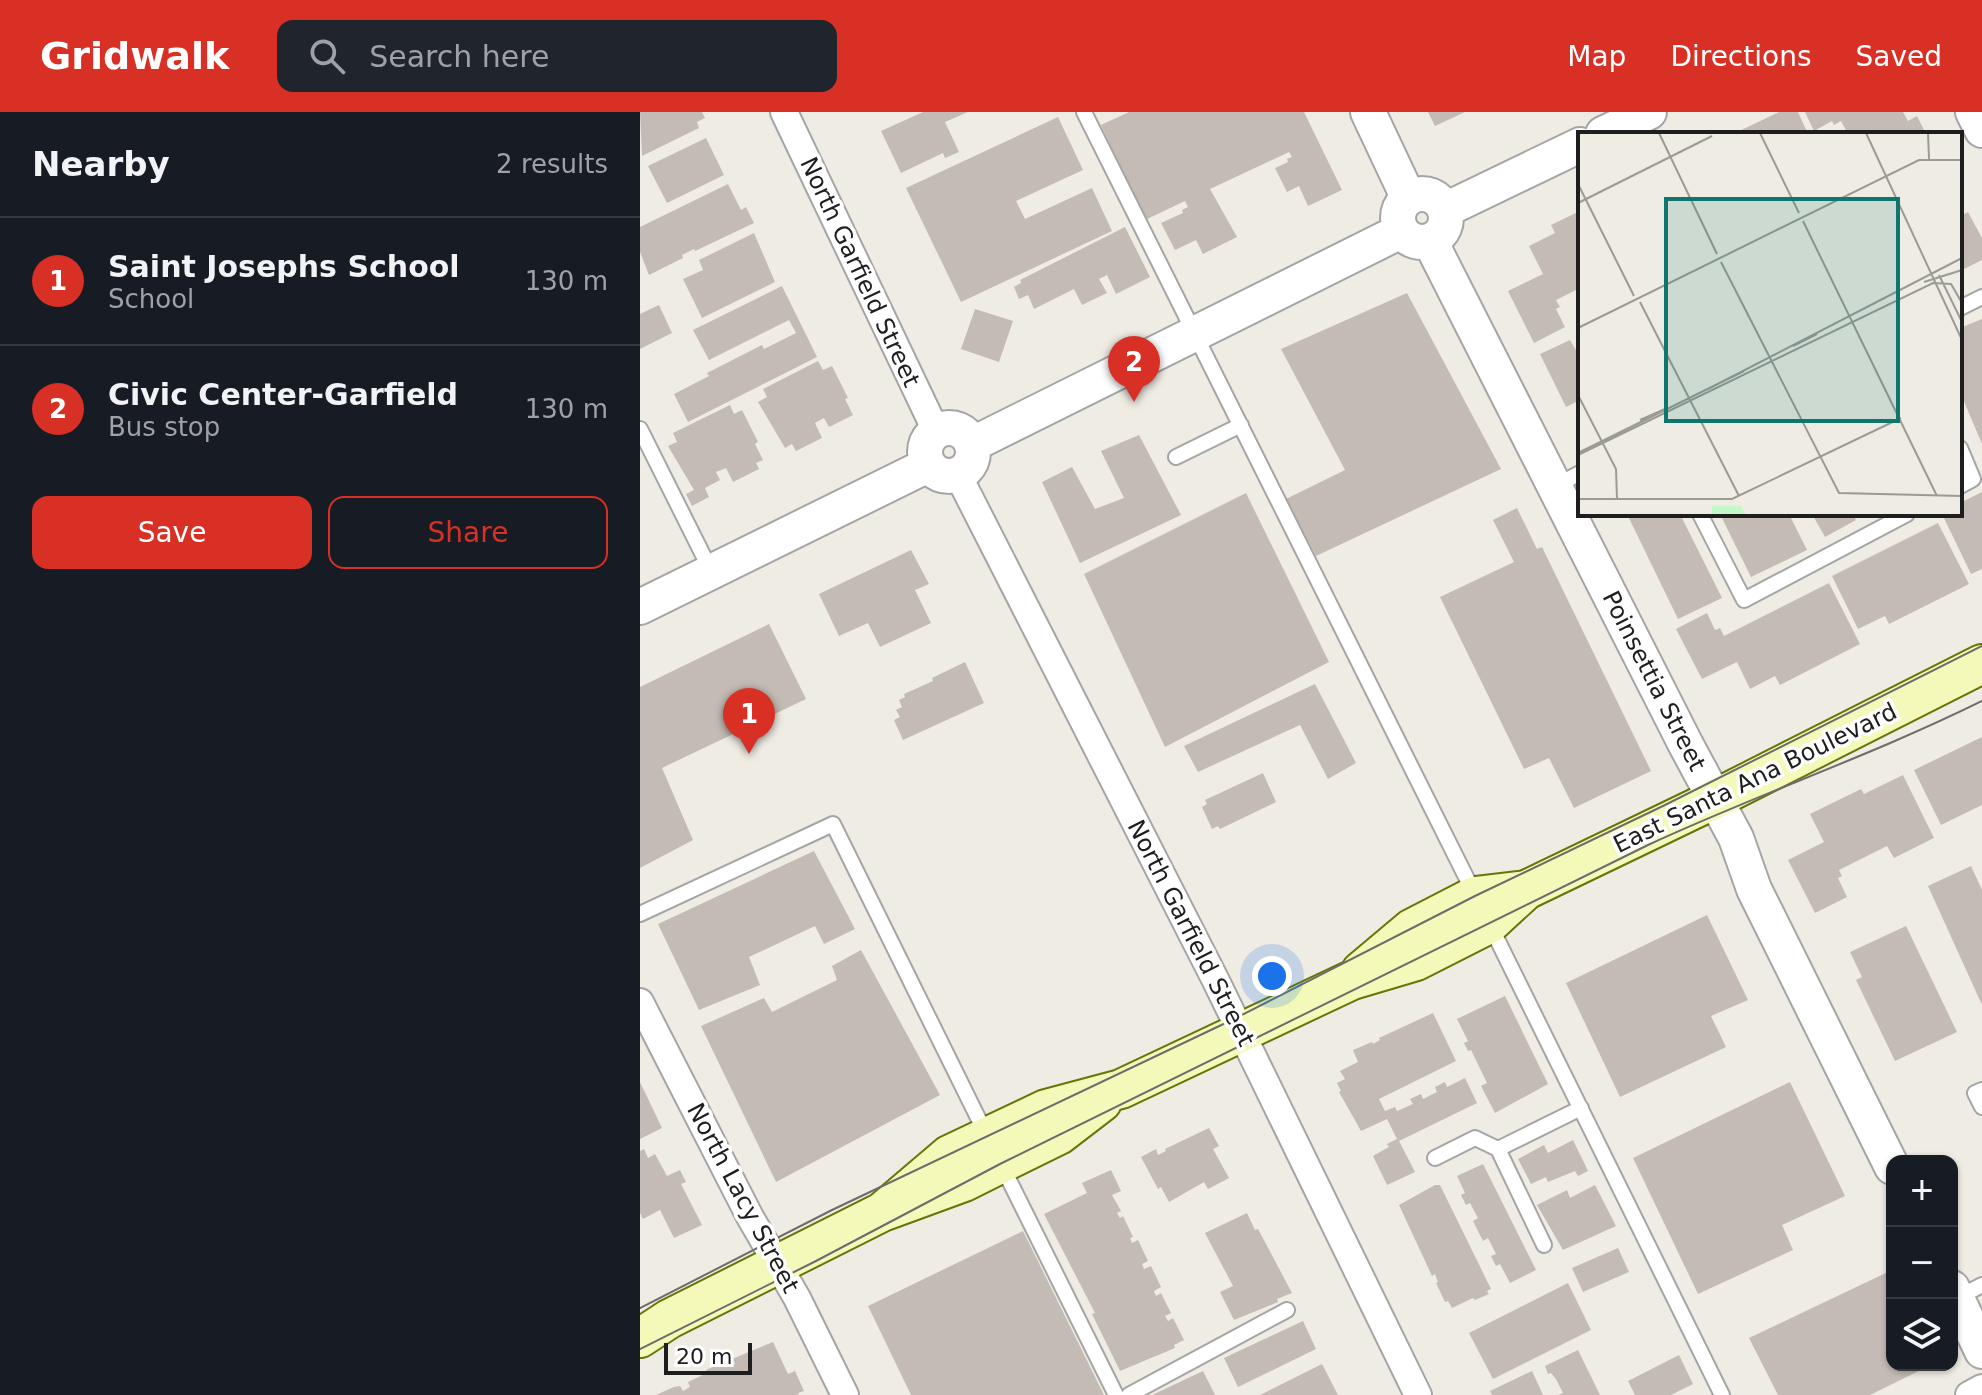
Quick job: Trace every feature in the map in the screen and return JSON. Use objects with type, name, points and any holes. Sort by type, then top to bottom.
[{"type":"main road","name":"East Santa Ana Boulevard","points":[[650,1328],[882,1212],[964,1182],[994,1150],[1059,1135],[1121,1089],[1352,980],[1411,929],[1482,910],[1526,890],[1982,664]]},
{"type":"street","name":"North Garfield Street","points":[[784,112],[936,431]]},
{"type":"street","points":[[1368,112],[1408,197]]},
{"type":"street","points":[[1973,112],[1982,130]]},
{"type":"street","points":[[1445,210],[1578,146]]},
{"type":"street","points":[[973,444],[1195,334],[1415,236],[1444,228],[1445,210],[1439,200],[1430,195],[1419,193],[1408,197],[1398,213],[1397,222],[1415,236]]},
{"type":"street","name":"Poinsettia Street","points":[[1415,236],[1568,480],[1578,502]]},
{"type":"street","points":[[640,607],[711,571],[943,470],[972,463],[973,444],[967,435],[957,429],[947,427],[936,431],[925,446],[943,470]]},
{"type":"street","name":"North Garfield Street","points":[[943,470],[1241,1033],[1418,1395]]},
{"type":"street","name":"Poinsettia Street","points":[[1585,516],[1738,843],[1754,889],[1886,1155]]},
{"type":"street","name":"North Lacy Street","points":[[640,1002],[845,1395]]},
{"type":"street","points":[[1964,1290],[1982,1351]]},
{"type":"street","points":[[1969,1395],[1982,1388]]},
{"type":"lane","points":[[1084,112],[1722,1395]]},
{"type":"lane","points":[[1962,307],[1982,297]]},
{"type":"lane","points":[[1176,457],[1241,425]]},
{"type":"lane","points":[[640,429],[711,571]]},
{"type":"lane","points":[[1962,453],[1973,479],[1962,485]]},
{"type":"lane","points":[[1701,516],[1744,600],[1903,516]]},
{"type":"lane","points":[[640,914],[833,824],[1116,1395]]},
{"type":"lane","points":[[1982,1090],[1975,1093],[1982,1107]]},
{"type":"lane","points":[[1498,1149],[1581,1108]]},
{"type":"lane","points":[[1435,1158],[1475,1138],[1498,1149],[1544,1245]]},
{"type":"lane","points":[[1129,1395],[1287,1310]]},
{"type":"building","points":[[640,112],[702,112],[705,118],[697,122],[699,128],[642,156]]},
{"type":"building","points":[[923,112],[968,112],[945,122],[959,152],[945,158],[943,153],[901,173],[881,131]]},
{"type":"building","points":[[1129,112],[1304,112],[1342,190],[1308,206],[1299,186],[1287,192],[1275,168],[1288,162],[1287,159],[1292,157],[1289,152],[1210,189],[1237,237],[1203,254],[1196,240],[1175,250],[1161,223],[1183,213],[1182,210],[1188,207],[1185,201],[1145,220],[1101,125]]},
{"type":"building","points":[[1428,112],[1465,112],[1435,126]]},
{"type":"building","points":[[1779,112],[1798,112],[1807,132],[1737,132]]},
{"type":"building","points":[[1805,112],[1903,112],[1908,121],[1917,116],[1925,132],[1847,132],[1841,121],[1834,125],[1832,121],[1814,131]]},
{"type":"building","points":[[1058,117],[1083,170],[1016,201],[1025,219],[1092,188],[1112,231],[961,302],[906,188]]},
{"type":"building","points":[[706,138],[724,175],[667,203],[648,166]]},
{"type":"building","points":[[728,184],[741,210],[746,207],[754,223],[694,249],[649,275],[640,252],[640,227]]},
{"type":"building","points":[[1578,212],[1578,289],[1556,300],[1560,307],[1556,309],[1565,327],[1534,343],[1508,291],[1543,274],[1529,246],[1555,233],[1551,225]]},
{"type":"building","points":[[1968,212],[1982,238],[1982,260],[1962,270],[1962,215]]},
{"type":"building","points":[[1125,227],[1150,277],[1116,294],[1107,275],[1099,279],[1107,293],[1082,305],[1074,289],[1034,309],[1028,295],[1019,299],[1014,287],[1021,283],[1020,280]]},
{"type":"building","points":[[754,233],[775,282],[702,318],[683,279],[703,270],[699,260]]},
{"type":"building","points":[[782,286],[817,357],[688,422],[674,394],[762,345],[764,349],[796,333],[789,320],[709,360],[693,330]]},
{"type":"building","points":[[1407,293],[1501,469],[1316,556],[1286,499],[1345,470],[1281,349]]},
{"type":"building","points":[[659,305],[672,333],[640,349],[640,314]]},
{"type":"building","points":[[975,309],[1013,321],[999,362],[961,349]]},
{"type":"building","points":[[1982,319],[1982,444],[1962,397],[1962,327]]},
{"type":"building","points":[[1570,340],[1578,354],[1578,401],[1566,407],[1540,354]]},
{"type":"building","points":[[818,361],[823,370],[832,366],[853,415],[829,427],[824,418],[815,423],[822,438],[796,451],[792,444],[785,448],[758,402],[767,397],[763,389]]},
{"type":"building","points":[[730,405],[734,414],[742,410],[763,460],[756,463],[759,469],[733,482],[726,468],[716,472],[720,480],[705,488],[709,497],[692,506],[686,494],[694,490],[668,446],[677,442],[673,433]]},
{"type":"building","points":[[1139,435],[1181,515],[1080,563],[1042,482],[1072,467],[1095,509],[1124,498],[1101,451]]},
{"type":"building","points":[[1982,492],[1982,569],[1971,574],[1943,516],[1962,516],[1962,502]]},
{"type":"building","points":[[1246,493],[1329,662],[1165,747],[1084,574]]},
{"type":"building","points":[[1517,508],[1537,549],[1542,547],[1651,771],[1574,808],[1549,758],[1524,769],[1440,597],[1514,562],[1493,520]]},
{"type":"building","points":[[1628,516],[1681,516],[1722,598],[1678,619]]},
{"type":"building","points":[[1721,516],[1790,516],[1807,550],[1751,577]]},
{"type":"building","points":[[1813,516],[1853,516],[1856,520],[1825,537]]},
{"type":"building","points":[[1938,523],[1969,584],[1889,624],[1885,616],[1858,629],[1832,576]]},
{"type":"building","points":[[911,550],[929,584],[915,590],[931,623],[880,647],[868,623],[839,636],[819,594]]},
{"type":"building","points":[[1829,583],[1860,644],[1780,685],[1775,676],[1750,689],[1737,662],[1702,679],[1676,629],[1707,613],[1715,630],[1720,628],[1724,636]]},
{"type":"building","points":[[769,624],[806,699],[662,768],[693,840],[640,868],[640,687]]},
{"type":"building","points":[[965,662],[984,703],[903,740],[894,720],[900,717],[896,710],[902,707],[899,700],[905,697],[904,694]]},
{"type":"building","points":[[1315,684],[1356,763],[1328,779],[1300,725],[1198,772],[1184,746]]},
{"type":"building","points":[[1982,737],[1982,805],[1941,825],[1914,770]]},
{"type":"building","points":[[1263,773],[1276,802],[1220,829],[1218,826],[1212,829],[1202,807],[1207,804],[1205,800]]},
{"type":"building","points":[[1903,775],[1934,838],[1894,858],[1887,846],[1839,870],[1842,876],[1838,878],[1847,897],[1815,913],[1788,860],[1824,842],[1810,814],[1861,789],[1864,794]]},
{"type":"building","points":[[814,851],[855,929],[824,944],[815,926],[749,957],[760,985],[699,1010],[658,924]]},
{"type":"building","points":[[1971,866],[1982,890],[1982,1005],[1928,886]]},
{"type":"building","points":[[1707,915],[1748,1000],[1711,1016],[1726,1047],[1620,1097],[1566,983]]},
{"type":"building","points":[[1906,926],[1957,1032],[1895,1061],[1856,980],[1862,977],[1850,952]]},
{"type":"building","points":[[861,950],[940,1095],[776,1182],[701,1026],[764,998],[772,1012],[837,980],[832,966]]},
{"type":"building","points":[[1505,996],[1548,1084],[1495,1113],[1481,1086],[1487,1083],[1471,1050],[1468,1051],[1464,1043],[1468,1041],[1457,1019]]},
{"type":"building","points":[[1433,1013],[1456,1061],[1379,1099],[1385,1111],[1395,1107],[1397,1111],[1413,1104],[1410,1099],[1421,1094],[1423,1099],[1437,1092],[1435,1087],[1445,1082],[1447,1087],[1465,1078],[1477,1103],[1399,1141],[1415,1172],[1387,1185],[1373,1156],[1397,1139],[1387,1119],[1361,1131],[1339,1092],[1337,1083],[1345,1079],[1340,1071],[1358,1062],[1353,1050],[1373,1044],[1379,1038]]},
{"type":"building","points":[[640,1082],[662,1128],[640,1139]]},
{"type":"building","points":[[1790,1082],[1845,1196],[1782,1225],[1793,1250],[1698,1294],[1633,1158]]},
{"type":"building","points":[[1209,1128],[1219,1146],[1213,1149],[1229,1178],[1208,1189],[1204,1182],[1169,1202],[1161,1187],[1158,1189],[1141,1157],[1156,1149],[1158,1155]]},
{"type":"building","points":[[1573,1140],[1588,1171],[1578,1176],[1575,1171],[1548,1182],[1546,1177],[1531,1184],[1518,1159],[1544,1145],[1548,1153]]},
{"type":"building","points":[[644,1149],[648,1158],[655,1154],[667,1176],[680,1170],[686,1182],[681,1184],[702,1225],[674,1238],[660,1210],[643,1219],[640,1213],[640,1151]]},
{"type":"building","points":[[1483,1164],[1536,1270],[1510,1283],[1500,1264],[1496,1266],[1491,1256],[1496,1254],[1488,1238],[1483,1241],[1473,1221],[1478,1218],[1470,1203],[1466,1205],[1461,1195],[1465,1193],[1457,1176]]},
{"type":"building","points":[[1111,1170],[1121,1191],[1112,1195],[1121,1211],[1117,1213],[1120,1218],[1123,1216],[1133,1237],[1130,1238],[1132,1243],[1138,1240],[1148,1261],[1142,1264],[1144,1269],[1151,1266],[1161,1287],[1154,1291],[1156,1296],[1161,1293],[1171,1313],[1165,1316],[1168,1321],[1173,1318],[1184,1340],[1174,1345],[1175,1348],[1120,1371],[1092,1314],[1095,1313],[1044,1214],[1087,1193],[1082,1183]]},
{"type":"building","points":[[1440,1185],[1491,1289],[1487,1291],[1489,1294],[1452,1308],[1448,1301],[1445,1302],[1435,1274],[1432,1276],[1399,1205]]},
{"type":"building","points":[[1595,1185],[1616,1226],[1563,1250],[1537,1205],[1567,1190],[1570,1198]]},
{"type":"building","points":[[1247,1213],[1292,1293],[1234,1320],[1220,1292],[1233,1286],[1205,1233]]},
{"type":"building","points":[[1023,1231],[1104,1395],[911,1395],[868,1306]]},
{"type":"building","points":[[1618,1248],[1629,1272],[1583,1292],[1572,1268]]},
{"type":"building","points":[[1886,1273],[1886,1371],[1919,1371],[1870,1395],[1778,1395],[1749,1338]]},
{"type":"building","points":[[1568,1283],[1591,1330],[1493,1379],[1469,1333]]},
{"type":"building","points":[[1303,1321],[1316,1349],[1238,1387],[1224,1358]]},
{"type":"building","points":[[773,1342],[788,1374],[795,1371],[804,1391],[799,1395],[656,1395],[680,1386],[683,1391],[690,1387],[688,1382],[707,1373],[706,1370],[726,1361],[729,1367],[735,1364],[732,1359]]},
{"type":"building","points":[[1578,1350],[1600,1395],[1558,1395],[1563,1393],[1545,1366]]},
{"type":"building","points":[[1679,1355],[1693,1384],[1671,1395],[1635,1395],[1628,1381]]},
{"type":"building","points":[[1322,1364],[1338,1395],[1260,1395]]},
{"type":"building","points":[[1203,1371],[1215,1395],[1152,1395]]},
{"type":"building","points":[[1532,1371],[1543,1395],[1492,1395],[1490,1391]]},
{"type":"tram line","points":[[640,1308],[832,1210],[1234,1019],[1475,896],[1665,805],[1982,646]]},
{"type":"tram line","points":[[640,1349],[1000,1164],[1648,845],[1982,701]]},
{"type":"place","name":"Civic Center-Garfield","points":[[1134,402]]},
{"type":"place","name":"Saint Josephs School","points":[[749,754]]}]
